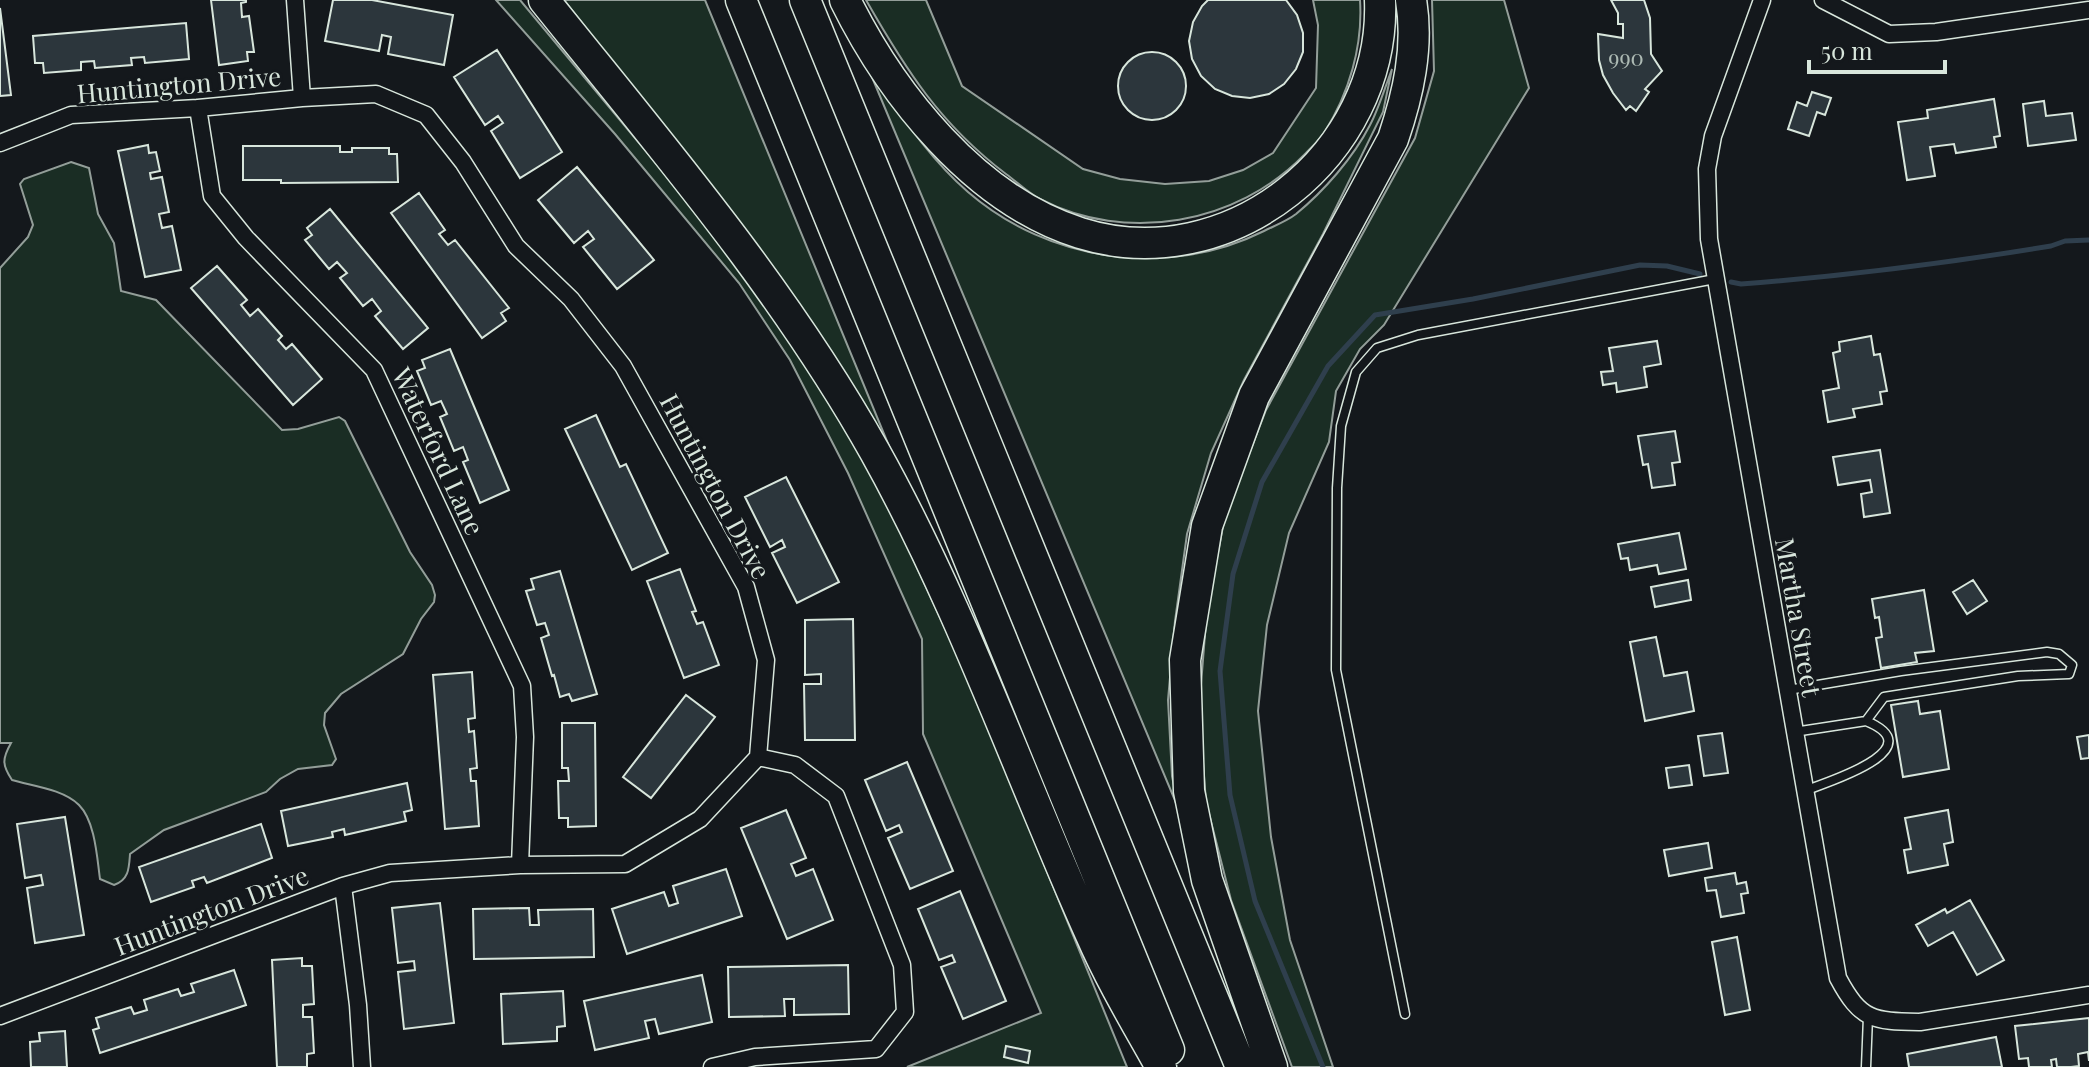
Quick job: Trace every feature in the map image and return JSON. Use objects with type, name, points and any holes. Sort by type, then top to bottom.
[{"type":"highway","points":[[544,0],[774,291],[875,452],[954,611],[1092,937],[1161,1067]]},
{"type":"highway","points":[[741,0],[1176,1067]]},
{"type":"highway","points":[[805,0],[1241,1067]]},
{"type":"highway","points":[[845,0],[857,25],[893,80],[922,119],[959,160],[988,184],[1032,211],[1080,233],[1131,242],[1177,240],[1216,231],[1254,215],[1288,194],[1322,162],[1344,133],[1362,97],[1373,66],[1381,20],[1380,0]]},
{"type":"highway","points":[[1272,1067],[1207,880],[1189,791],[1185,660],[1207,526],[1254,396],[1393,139],[1409,93],[1414,16],[1411,0]]},
{"type":"street","points":[[295,0],[302,98]]},
{"type":"street","name":"Martha Street","points":[[1762,0],[1713,136],[1707,169],[1709,239],[1838,978],[1851,1002],[1868,1017]]},
{"type":"street","points":[[1823,0],[1889,34],[1936,32],[2089,10]]},
{"type":"street","name":"Huntington Drive","points":[[0,143],[71,115],[302,98],[376,94],[426,115],[463,162],[516,246],[571,299],[623,366],[746,587],[766,660],[758,757],[700,819],[625,864],[520,865],[390,873],[343,886],[0,1016]]},
{"type":"street","name":"Waterford Lane","points":[[198,108],[212,196],[246,238],[374,370],[522,686],[525,737],[520,865]]},
{"type":"street","points":[[712,1067],[755,1057],[876,1049],[905,1012],[902,965],[836,796],[795,765],[758,757]]},
{"type":"street","points":[[343,886],[358,1005],[362,1067]]},
{"type":"street","points":[[1868,1017],[1920,1022],[2089,995]]},
{"type":"lane","points":[[1405,1014],[1336,670],[1337,488],[1341,426],[1356,372],[1377,348],[1418,335],[1716,278]]},
{"type":"lane","points":[[1787,690],[2047,652],[2059,654],[2072,665],[2069,674],[2018,676],[1884,697],[1866,721]]},
{"type":"lane","points":[[1794,732],[1866,721],[1880,727],[1887,736],[1886,751],[1878,760],[1804,791]]},
{"type":"lane","points":[[1866,1067],[1868,1017]]},
{"type":"green space","points":[[496,0],[520,0],[705,222],[754,286],[848,431],[893,515],[967,676],[1127,1067],[907,1067],[1041,1013],[923,734],[922,639],[848,473],[790,360],[739,283],[615,134]]},
{"type":"green space","points":[[564,0],[705,0],[903,480],[838,363],[776,271]]},
{"type":"green space","points":[[866,0],[926,0],[962,86],[1083,169],[1120,179],[1165,184],[1209,181],[1243,170],[1273,153],[1316,88],[1318,25],[1313,0],[1360,0],[1360,17],[1357,52],[1341,102],[1322,136],[1304,155],[1277,179],[1247,197],[1214,211],[1179,220],[1144,223],[1108,221],[1073,213],[1036,197],[1006,174],[962,136],[926,94],[895,50]]},
{"type":"green space","points":[[1432,0],[1504,0],[1529,88],[1384,325],[1360,349],[1336,391],[1329,442],[1289,533],[1267,625],[1258,711],[1271,837],[1290,940],[1333,1067],[1292,1067],[1231,900],[1206,802],[1199,710],[1207,609],[1225,516],[1266,410],[1415,138],[1434,71]]},
{"type":"green space","points":[[1392,69],[1383,112],[1323,234],[1244,380],[1211,453],[1187,534],[1168,700],[1172,776],[1179,810],[869,70],[940,164],[968,192],[1000,216],[1072,248],[1110,256],[1150,258],[1189,255],[1227,246],[1296,214],[1317,195],[1355,150],[1373,118]]},
{"type":"green space","points":[[71,162],[89,168],[98,214],[114,243],[121,291],[156,300],[282,430],[298,429],[339,417],[345,421],[410,552],[432,585],[435,595],[434,602],[421,619],[403,654],[341,694],[325,713],[324,725],[336,759],[332,765],[298,769],[266,792],[164,830],[130,854],[125,877],[114,885],[100,879],[92,830],[79,805],[56,792],[12,780],[4,762],[11,743],[0,743],[0,268],[28,237],[33,225],[20,184],[24,179]]},
{"type":"building","points":[[211,0],[246,0],[241,3],[242,17],[249,16],[254,52],[247,52],[248,61],[219,65]]},
{"type":"building","points":[[333,0],[372,0],[453,15],[444,65],[388,54],[391,37],[382,35],[379,51],[325,41]]},
{"type":"building","points":[[1208,0],[1286,0],[1297,15],[1303,33],[1303,52],[1296,69],[1284,84],[1269,94],[1250,98],[1232,96],[1215,89],[1201,76],[1192,59],[1189,41],[1193,22]]},
{"type":"building","points":[[1611,0],[1644,0],[1650,18],[1651,54],[1662,71],[1645,89],[1649,92],[1636,111],[1630,106],[1626,110],[1613,93],[1599,60],[1598,34],[1623,38],[1623,24],[1618,24],[1618,13]]},
{"type":"building","points":[[0,8],[11,95],[0,96]]},
{"type":"building","points":[[186,23],[189,59],[145,63],[144,57],[131,58],[132,65],[95,68],[94,61],[81,62],[81,70],[44,73],[43,63],[35,63],[33,36]]},
{"type":"building","points":[[497,50],[562,152],[520,178],[491,131],[503,123],[498,116],[485,125],[454,77]]},
{"type":"building","points":[[1152,52],[1176,62],[1186,86],[1176,110],[1152,120],[1128,110],[1118,86],[1128,62]]},
{"type":"building","points":[[1812,92],[1831,98],[1825,115],[1817,112],[1809,136],[1788,129],[1797,102],[1807,106]]},
{"type":"building","points":[[1994,99],[2000,136],[1994,137],[1996,147],[1956,153],[1954,144],[1930,147],[1935,176],[1907,180],[1898,122],[1928,118],[1927,110]]},
{"type":"building","points":[[2044,101],[2046,116],[2072,113],[2076,140],[2028,146],[2023,104]]},
{"type":"building","points":[[148,145],[149,153],[156,152],[160,171],[150,173],[151,179],[162,177],[169,212],[159,214],[162,228],[172,226],[181,270],[145,277],[118,151]]},
{"type":"building","points":[[243,146],[340,146],[340,152],[352,152],[352,148],[389,148],[389,154],[397,154],[398,182],[281,183],[281,180],[243,180]]},
{"type":"building","points":[[577,167],[654,260],[617,289],[583,247],[594,239],[588,231],[574,243],[538,200]]},
{"type":"building","points":[[419,193],[445,230],[439,234],[448,245],[455,240],[509,308],[501,313],[506,321],[482,338],[391,213]]},
{"type":"building","points":[[330,209],[428,328],[403,349],[375,316],[381,311],[372,299],[363,306],[340,278],[347,273],[337,262],[329,269],[305,240],[312,235],[307,228]]},
{"type":"building","points":[[217,266],[247,300],[241,305],[250,316],[258,309],[282,336],[278,340],[286,349],[292,344],[322,379],[293,405],[191,288]]},
{"type":"building","points":[[1871,336],[1874,355],[1880,354],[1887,391],[1880,392],[1882,404],[1853,409],[1855,417],[1828,422],[1823,391],[1839,388],[1833,353],[1840,351],[1839,342]]},
{"type":"building","points":[[1657,341],[1661,364],[1644,367],[1647,387],[1617,392],[1616,383],[1603,385],[1601,372],[1613,371],[1609,348]]},
{"type":"building","points":[[450,349],[509,490],[480,503],[463,462],[468,460],[463,447],[454,451],[440,417],[447,414],[441,401],[431,405],[417,371],[425,368],[422,360]]},
{"type":"building","points":[[596,415],[620,467],[626,464],[668,553],[632,570],[565,429]]},
{"type":"building","points":[[1675,431],[1680,462],[1672,463],[1675,485],[1652,488],[1648,464],[1643,465],[1638,436]]},
{"type":"building","points":[[1880,450],[1890,513],[1864,517],[1861,494],[1872,492],[1870,480],[1838,485],[1833,457]]},
{"type":"building","points":[[786,477],[839,582],[797,603],[772,553],[785,547],[782,540],[770,547],[745,497]]},
{"type":"building","points":[[1679,533],[1686,569],[1659,574],[1657,565],[1630,570],[1628,558],[1621,559],[1618,544]]},
{"type":"building","points":[[680,569],[696,611],[692,612],[697,624],[703,622],[719,665],[684,678],[647,581]]},
{"type":"building","points":[[560,571],[597,694],[572,701],[569,694],[560,697],[541,638],[549,635],[545,623],[537,625],[526,591],[534,589],[531,579]]},
{"type":"building","points":[[1688,580],[1691,600],[1655,607],[1651,587]]},
{"type":"building","points":[[1973,580],[1987,601],[1967,614],[1953,592]]},
{"type":"building","points":[[1924,590],[1934,651],[1915,653],[1917,662],[1881,668],[1876,638],[1882,637],[1872,599]]},
{"type":"building","points":[[853,619],[855,740],[805,740],[804,684],[821,684],[821,674],[805,675],[805,620]]},
{"type":"building","points":[[1656,637],[1664,676],[1687,672],[1694,711],[1645,721],[1630,642]]},
{"type":"building","points":[[472,672],[475,718],[468,719],[469,732],[474,731],[477,768],[470,769],[471,781],[476,781],[479,826],[445,829],[433,675]]},
{"type":"building","points":[[686,695],[715,717],[651,798],[623,777]]},
{"type":"building","points":[[1918,701],[1920,714],[1940,711],[1949,769],[1903,777],[1891,705]]},
{"type":"building","points":[[562,723],[595,723],[596,826],[568,827],[568,818],[559,818],[558,781],[569,781],[568,768],[562,768]]},
{"type":"building","points":[[1722,733],[1728,773],[1704,776],[1698,736]]},
{"type":"building","points":[[2089,735],[2089,758],[2081,759],[2077,737]]},
{"type":"building","points":[[907,762],[953,871],[910,889],[888,838],[902,832],[899,825],[886,831],[865,780]]},
{"type":"building","points":[[1689,765],[1692,785],[1669,788],[1666,768]]},
{"type":"building","points":[[407,783],[412,810],[404,812],[406,821],[345,835],[344,829],[332,832],[333,837],[288,846],[281,811]]},
{"type":"building","points":[[786,810],[806,858],[791,864],[796,876],[813,869],[833,920],[787,939],[741,828]]},
{"type":"building","points":[[1948,810],[1953,842],[1944,844],[1948,865],[1908,873],[1904,850],[1911,849],[1905,818]]},
{"type":"building","points":[[65,817],[84,935],[35,943],[27,888],[43,885],[41,875],[25,878],[17,824]]},
{"type":"building","points":[[261,824],[272,858],[207,883],[204,877],[192,881],[194,887],[151,902],[139,867]]},
{"type":"building","points":[[1708,843],[1712,868],[1669,876],[1664,850]]},
{"type":"building","points":[[726,869],[742,916],[627,954],[612,909],[664,892],[669,906],[678,903],[673,886]]},
{"type":"building","points":[[1735,873],[1737,884],[1746,882],[1748,893],[1741,894],[1744,913],[1721,917],[1716,890],[1707,891],[1705,878]]},
{"type":"building","points":[[960,891],[1006,1001],[963,1019],[941,967],[955,962],[952,955],[939,960],[918,909]]},
{"type":"building","points":[[1970,900],[2004,960],[1977,975],[1953,932],[1928,946],[1916,925]]},
{"type":"building","points":[[440,903],[454,1023],[404,1029],[398,972],[415,970],[414,961],[398,963],[392,908]]},
{"type":"building","points":[[529,908],[530,925],[539,925],[538,910],[593,909],[594,957],[474,959],[473,909]]},
{"type":"building","points":[[1737,937],[1750,1010],[1725,1015],[1712,942]]},
{"type":"building","points":[[302,958],[302,966],[312,966],[314,1004],[303,1005],[303,1017],[312,1017],[314,1053],[307,1054],[307,1067],[277,1067],[272,960]]},
{"type":"building","points":[[848,965],[849,1014],[794,1015],[794,999],[784,999],[785,1016],[729,1017],[728,967]]},
{"type":"building","points":[[234,970],[246,1005],[100,1053],[93,1030],[99,1028],[96,1018],[131,1007],[134,1014],[147,1010],[144,1000],[178,989],[181,996],[194,992],[191,984]]},
{"type":"building","points":[[702,975],[712,1022],[659,1034],[655,1019],[645,1021],[649,1038],[595,1050],[584,1001]]},
{"type":"building","points":[[563,991],[565,1026],[557,1027],[557,1041],[503,1044],[501,994]]},
{"type":"building","points":[[2089,1018],[2089,1061],[2088,1052],[2078,1054],[2079,1066],[2071,1067],[2057,1067],[2056,1059],[2051,1060],[2052,1067],[2029,1067],[2028,1058],[2019,1059],[2015,1026]]},
{"type":"building","points":[[65,1031],[67,1067],[31,1067],[30,1042],[40,1041],[39,1033]]},
{"type":"building","points":[[1996,1037],[2002,1067],[1909,1067],[1907,1054]]},
{"type":"building","points":[[1006,1046],[1030,1051],[1028,1063],[1004,1057]]},
{"type":"waterway","points":[[1731,282],[1741,284],[1858,273],[2051,246],[2065,241],[2089,240]]},
{"type":"waterway","points":[[1323,1067],[1255,901],[1230,795],[1220,671],[1233,574],[1262,482],[1328,366],[1375,315],[1473,299],[1640,265],[1667,266],[1700,274]]}]
